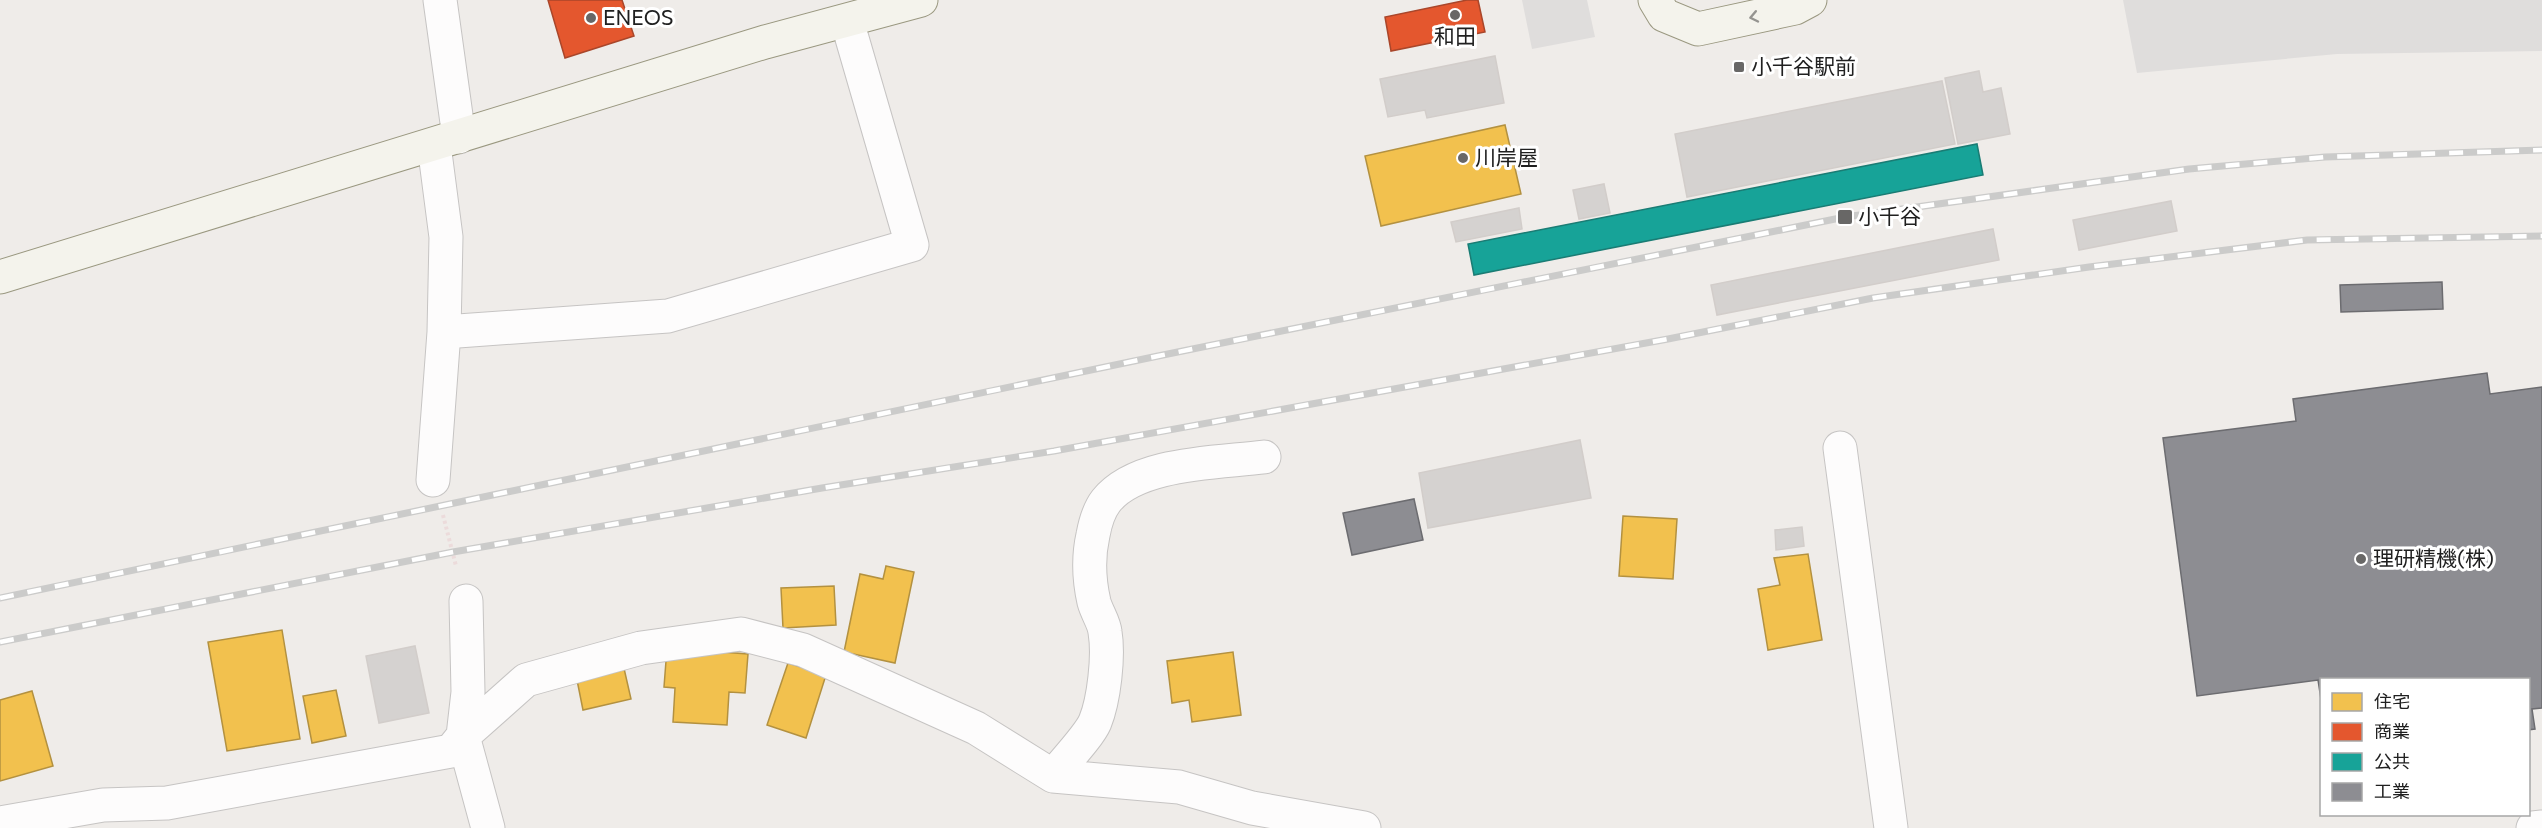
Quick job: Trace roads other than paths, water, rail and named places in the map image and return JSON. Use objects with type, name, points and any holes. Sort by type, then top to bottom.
[{"type":"street","points":[[433,480],[444,332],[446,237],[446,141],[440,0]]},
{"type":"street","points":[[0,277],[765,42],[921,0]]},
{"type":"street","points":[[1655,0],[1664,15],[1698,29],[1795,8],[1810,0]]},
{"type":"street","points":[[444,332],[668,316],[912,245],[847,21]]},
{"type":"street","points":[[1840,448],[1891,828]]},
{"type":"street","points":[[1053,776],[1095,724],[1101,700],[1106,661],[1105,631],[1094,603],[1088,556],[1094,527],[1105,502],[1121,486],[1146,474],[1264,457]]},
{"type":"street","points":[[466,601],[468,692],[463,736],[488,828]]},
{"type":"street","points":[[0,823],[103,805],[167,803],[451,751],[463,736],[526,680],[641,648],[741,634],[814,654],[976,728],[1053,776],[1179,787],[1252,808],[1364,828]]},
{"type":"street","points":[[2533,828],[2542,827]]},
{"type":"railway","points":[[0,598],[1158,356],[1845,217],[2189,169],[2325,157],[2542,150]]},
{"type":"railway","points":[[0,642],[453,552],[822,488],[1054,451],[1668,339],[1873,298],[2089,267],[2307,240],[2542,236]]},
{"type":"place","name":"和田","points":[[1455,15]]},
{"type":"place","name":"ENEOS","points":[[591,18]]},
{"type":"place","name":"小千谷駅前","points":[[1739,67]]},
{"type":"place","name":"川岸屋","points":[[1463,158]]},
{"type":"place","name":"小千谷","points":[[1845,217]]},
{"type":"place","name":"理研精機(株)","points":[[2361,559]]}]
